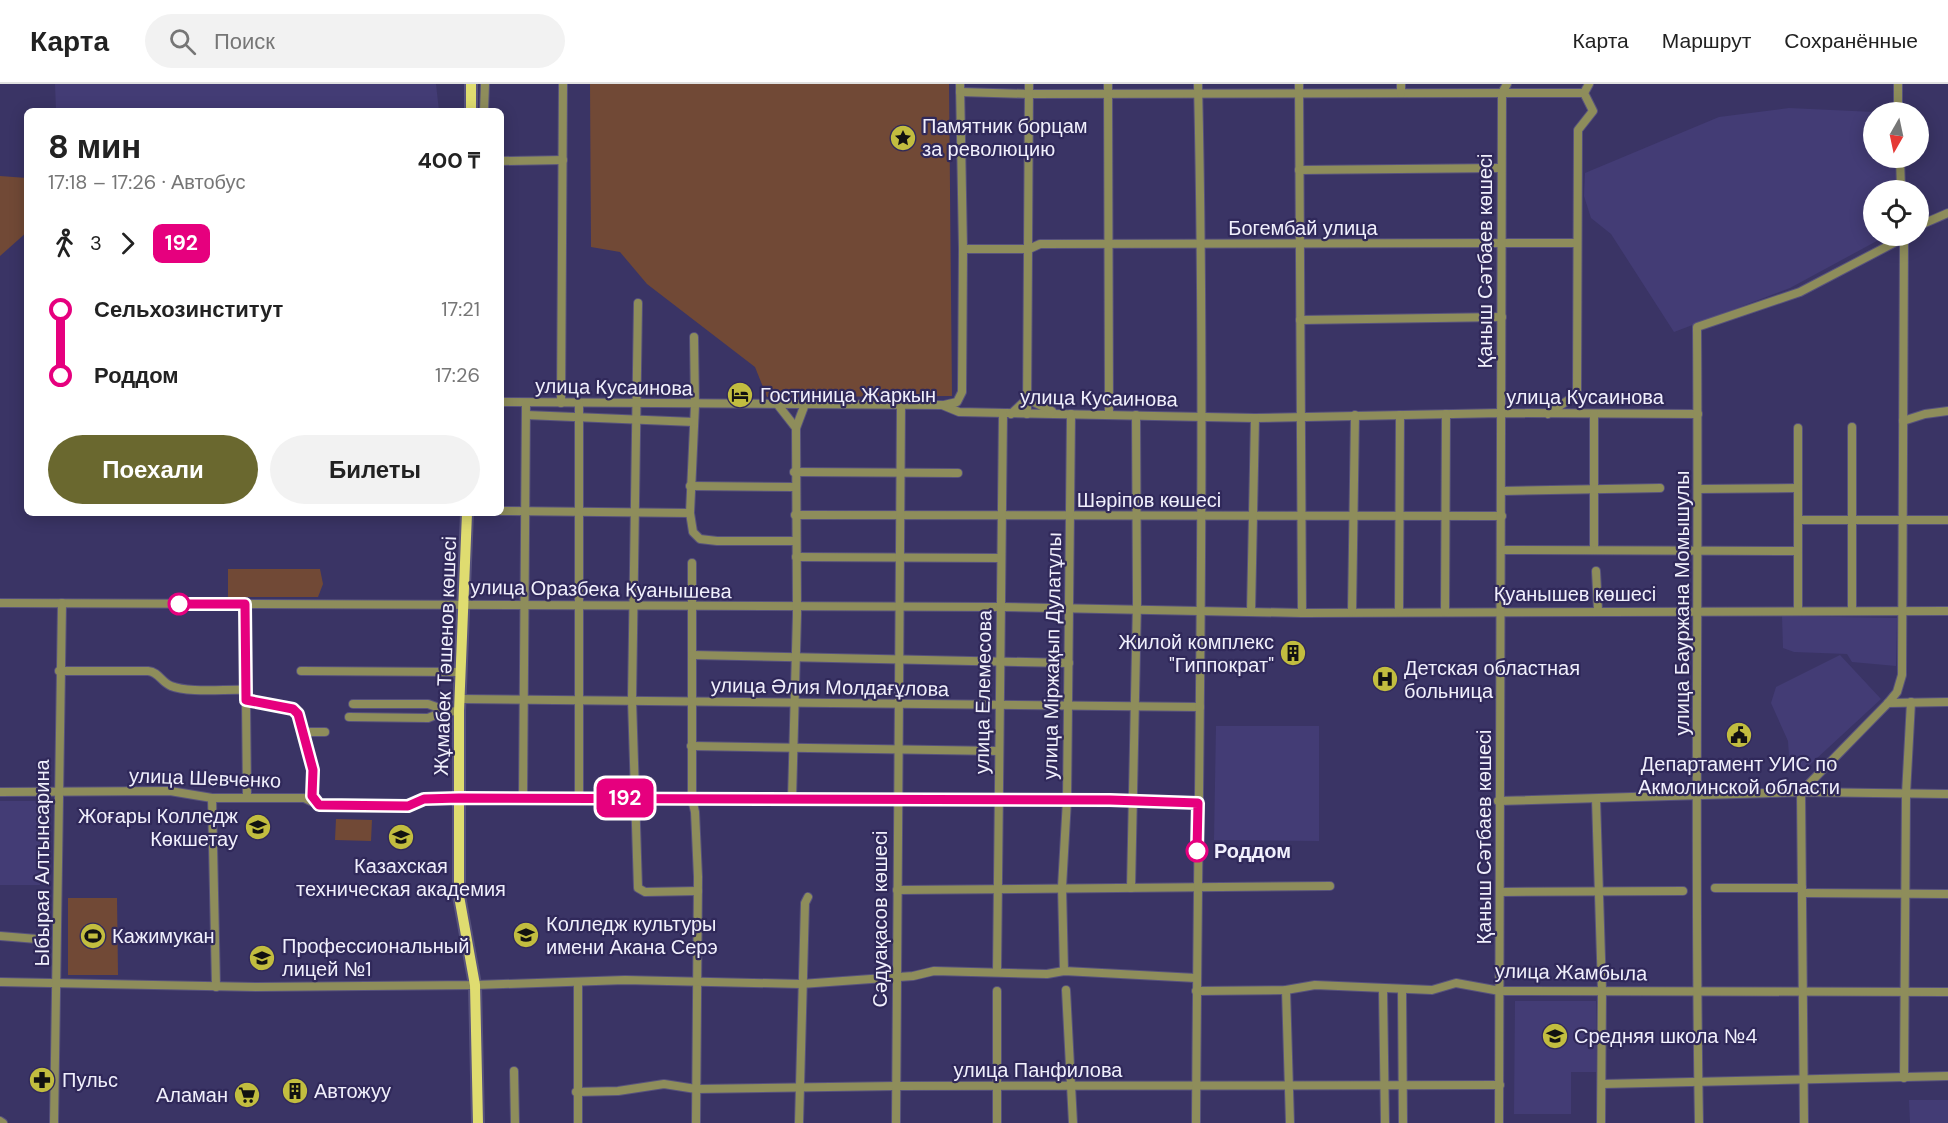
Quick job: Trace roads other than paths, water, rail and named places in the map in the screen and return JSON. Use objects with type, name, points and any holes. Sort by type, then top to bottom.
[{"type":"main road","points":[[471,84],[471,108]]},
{"type":"main road","name":"Жұмабек Тәшенов көшесі","points":[[468,516],[460,672],[455,707],[459,798],[459,896],[475,985],[478,1123]]},
{"type":"street","points":[[484,108],[485,84]]},
{"type":"street","points":[[561,403],[563,84]]},
{"type":"street","points":[[1027,414],[1029,84]]},
{"type":"street","points":[[1108,84],[1109,415]]},
{"type":"street","points":[[1196,1123],[1196,888],[1202,611],[1202,245],[1198,84]]},
{"type":"street","points":[[1299,84],[1302,613]]},
{"type":"street","points":[[1401,84],[1401,93]]},
{"type":"street","name":"Қаныш Сәтбаев көшесі","points":[[1499,1123],[1498,801],[1502,550],[1500,168],[1502,93],[1507,84]]},
{"type":"street","points":[[1584,93],[1589,84]]},
{"type":"street","points":[[1898,84],[1898,102]]},
{"type":"street","points":[[942,405],[957,402],[962,392],[963,249],[960,88],[1029,94],[1584,93]]},
{"type":"street","points":[[1548,414],[1577,394],[1578,130],[1593,111],[1584,93]]},
{"type":"street","points":[[504,161],[563,160]]},
{"type":"street","points":[[1299,170],[1500,168]]},
{"type":"street","points":[[1929,221],[1945,213],[1948,221]]},
{"type":"street","name":"Богембай улица","points":[[963,249],[1029,249],[1040,244],[1502,245],[1577,243]]},
{"type":"street","name":"улица Бауржана Момышулы","points":[[1699,1123],[1696,990],[1699,610],[1697,327],[1800,292],[1886,246]]},
{"type":"street","points":[[1804,1123],[1801,792],[1888,703],[1897,692],[1902,675],[1905,246]]},
{"type":"street","points":[[638,303],[632,700],[638,888],[645,892],[698,891]]},
{"type":"street","points":[[1300,321],[1502,317]]},
{"type":"street","points":[[694,337],[695,405],[690,486],[693,532],[700,539],[717,541],[795,541]]},
{"type":"street","points":[[1007,413],[1027,399]]},
{"type":"street","points":[[1027,399],[1041,408],[1061,414]]},
{"type":"street","name":"улица Кусаинова","points":[[504,402],[942,405],[958,412],[1256,418],[1501,413],[1698,414]]},
{"type":"street","points":[[523,798],[526,402]]},
{"type":"street","points":[[579,403],[579,798]]},
{"type":"street","points":[[792,799],[797,606],[794,472],[796,428],[805,404]]},
{"type":"street","points":[[778,405],[796,428]]},
{"type":"street","name":"Сәдуақасов көшесі","points":[[896,1123],[898,515],[901,405]]},
{"type":"street","points":[[1903,421],[1925,414],[1948,411]]},
{"type":"street","name":"улица Елемесова","points":[[997,972],[1001,558],[1007,413]]},
{"type":"street","name":"улица Міржақып Дулатұлы","points":[[1064,971],[1062,887],[1067,800],[1071,414]]},
{"type":"street","points":[[1445,612],[1446,414]]},
{"type":"street","points":[[1594,414],[1594,549]]},
{"type":"street","points":[[526,415],[694,422]]},
{"type":"street","points":[[1352,612],[1354,415]]},
{"type":"street","points":[[1399,611],[1400,415]]},
{"type":"street","points":[[1131,888],[1137,609],[1136,416]]},
{"type":"street","points":[[1251,612],[1256,418]]},
{"type":"street","points":[[1852,427],[1852,610]]},
{"type":"street","points":[[1798,428],[1798,610]]},
{"type":"street","points":[[794,472],[958,473]]},
{"type":"street","points":[[690,486],[794,487]]},
{"type":"street","points":[[1502,491],[1660,488]]},
{"type":"street","points":[[1698,489],[1798,488]]},
{"type":"street","points":[[504,511],[690,513]]},
{"type":"street","name":"Шәріпов көшесі","points":[[795,515],[1002,515],[1136,518],[1502,516]]},
{"type":"street","points":[[1798,520],[1948,520]]},
{"type":"street","points":[[1502,550],[1798,551]]},
{"type":"street","points":[[796,557],[1001,558]]},
{"type":"street","points":[[692,563],[691,746],[698,891],[696,1123]]},
{"type":"street","points":[[1596,571],[1598,610]]},
{"type":"street","name":"улица Оразбека Куанышева","points":[[0,603],[1001,607],[1202,611]]},
{"type":"street","name":"Ыбырая Алтынсарина","points":[[54,1123],[58,983],[57,793],[62,603]]},
{"type":"street","points":[[245,604],[247,797]]},
{"type":"street","name":"Қуанышев көшесі","points":[[1202,611],[1302,613],[1598,610],[1948,611]]},
{"type":"street","points":[[692,655],[1069,663]]},
{"type":"street","points":[[59,670],[148,670],[155,672],[162,681],[175,687],[246,690]]},
{"type":"street","points":[[302,671],[460,672]]},
{"type":"street","name":"улица Әлия Молдағұлова","points":[[353,704],[428,704],[455,707],[524,699],[691,700],[898,706],[1200,707]]},
{"type":"street","points":[[246,700],[296,711],[304,732],[313,770],[312,796],[319,805]]},
{"type":"street","points":[[1904,1078],[1906,794],[1911,702]]},
{"type":"street","points":[[1888,703],[1948,702]]},
{"type":"street","name":"улица Әлия Молдағұлова","points":[[349,717],[428,718],[455,707]]},
{"type":"street","points":[[304,732],[325,732]]},
{"type":"street","points":[[691,746],[998,751]]},
{"type":"street","name":"улица Шевченко","points":[[0,792],[170,791],[212,798],[304,798],[319,805],[408,806],[424,799],[459,798],[1132,800],[1198,803]]},
{"type":"street","points":[[1498,801],[1801,792],[1948,794]]},
{"type":"street","points":[[212,798],[216,987]]},
{"type":"street","points":[[1596,799],[1602,990],[1601,1123]]},
{"type":"street","points":[[897,890],[1330,886]]},
{"type":"street","points":[[1715,888],[1948,894]]},
{"type":"street","points":[[1500,892],[1683,891]]},
{"type":"street","points":[[799,1123],[801,984],[805,903],[808,897]]},
{"type":"street","points":[[0,936],[37,939]]},
{"type":"street","points":[[0,982],[216,987],[475,985],[625,980],[801,984],[896,978],[934,971],[1064,971],[1196,978]]},
{"type":"street","points":[[578,982],[576,1092],[578,1123]]},
{"type":"street","name":"улица Жамбыла","points":[[1196,991],[1286,990],[1315,985],[1402,991],[1432,990],[1456,983],[1500,991],[1696,990],[1948,993]]},
{"type":"street","points":[[1066,990],[1074,1123]]},
{"type":"street","points":[[1286,990],[1290,1123]]},
{"type":"street","points":[[1383,990],[1385,1123]]},
{"type":"street","points":[[997,991],[997,1123]]},
{"type":"street","points":[[1402,991],[1403,1123]]},
{"type":"street","points":[[514,1071],[515,1123]]},
{"type":"street","points":[[1602,1084],[1948,1076]]},
{"type":"street","name":"улица Панфилова","points":[[576,1092],[618,1090],[664,1084],[696,1089],[896,1086],[1500,1085]]},
{"type":"place","name":"Памятник борцам за революцию","points":[[903,138]]},
{"type":"place","name":"Гостиница Жаркын","points":[[740,395]]},
{"type":"place","name":"Жилой комплекс \"Гиппократ\"","points":[[1293,653]]},
{"type":"place","name":"Детская областная больница","points":[[1385,679]]},
{"type":"place","name":"Департамент УИС по Акмолинской области","points":[[1739,735]]},
{"type":"place","name":"Жоғары Колледж Көкшетау","points":[[258,827]]},
{"type":"place","name":"Казахская техническая академия","points":[[401,837]]},
{"type":"place","name":"Роддом","points":[[1197,851]]},
{"type":"place","name":"Колледж культуры имени Акана Серэ","points":[[526,935]]},
{"type":"place","name":"Кажимукан","points":[[93,936]]},
{"type":"place","name":"Профессиональный лицей №1","points":[[262,958]]},
{"type":"place","name":"Средняя школа №4","points":[[1555,1036]]},
{"type":"place","name":"Пульс","points":[[42,1080]]},
{"type":"place","name":"Автожуу","points":[[295,1091]]},
{"type":"place","name":"Аламан","points":[[247,1095]]}]
